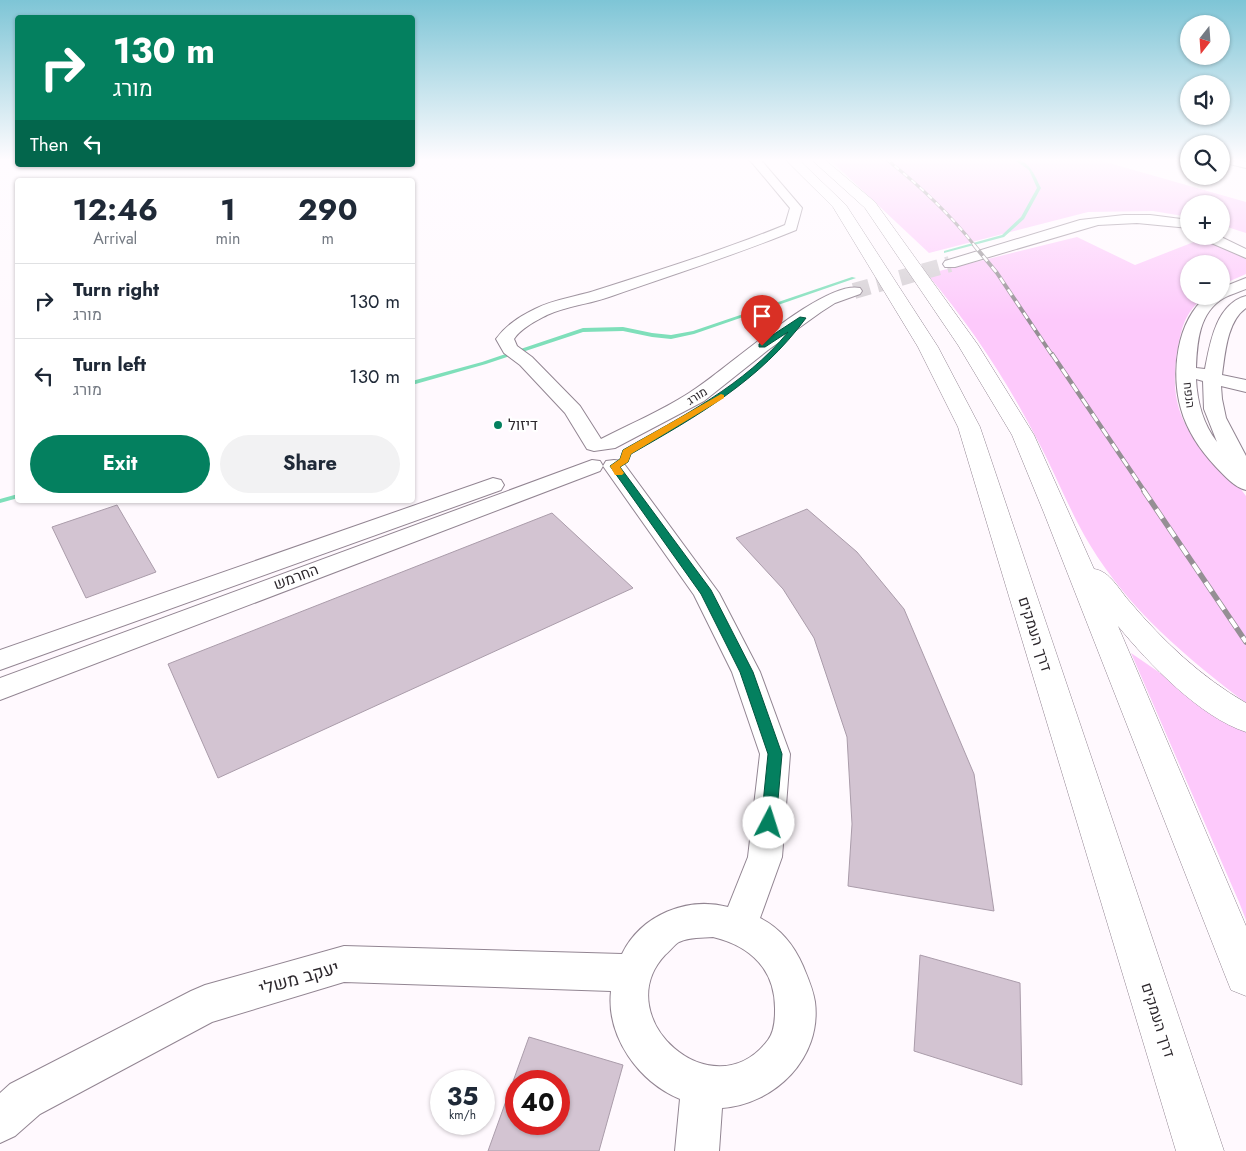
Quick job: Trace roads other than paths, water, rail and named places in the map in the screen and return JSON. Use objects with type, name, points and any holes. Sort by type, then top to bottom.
[{"type":"highway","name":"דרך העמקים","points":[[844,213],[928,347],[970,427],[1200,1151]]},
{"type":"highway","points":[[875,213],[968,345],[1023,435],[1058,513],[1246,975]]},
{"type":"highway","points":[[1058,513],[1086,566],[1120,612],[1170,664],[1210,696],[1246,719]]},
{"type":"street","points":[[739,926],[765,858],[775,754],[746,672],[706,593],[603,454],[573,410],[526,361],[510,349],[505,339],[512,329],[541,312],[558,305],[599,295],[750,244],[791,226],[795,213]]},
{"type":"street","points":[[950,264],[1084,222],[1101,219],[1142,218],[1180,223]]},
{"type":"street","points":[[999,249],[1116,226],[1150,226],[1180,230]]},
{"type":"street","points":[[1230,235],[1246,241]]},
{"type":"street","points":[[1226,245],[1246,254]]},
{"type":"street","points":[[1230,290],[1246,283]]},
{"type":"street","name":"מורג","points":[[603,454],[693,414],[742,381],[779,348],[802,318],[829,300],[854,291]]},
{"type":"street","name":"הנפח","points":[[1246,301],[1231,312],[1226,320],[1217,354],[1211,396],[1217,419],[1231,451],[1246,475]]},
{"type":"street","name":"הנפח","points":[[1206,305],[1194,318],[1187,360],[1186,391],[1190,412],[1211,450],[1227,468],[1246,483]]},
{"type":"street","points":[[1217,354],[1231,368],[1246,378]]},
{"type":"street","points":[[1187,360],[1197,373],[1213,380],[1246,386]]},
{"type":"street","name":"החרמש","points":[[0,660],[603,454]]},
{"type":"street","name":"החרמש","points":[[0,689],[603,454]]},
{"type":"street","points":[[712,920],[739,926],[761,939],[780,959],[792,983],[796,1010],[792,1036],[779,1060],[758,1078],[731,1088],[702,1086],[673,1075],[650,1055],[634,1029],[628,1000],[632,973],[644,950],[663,932],[686,922],[712,920]]},
{"type":"street","name":"יעקב משלי","points":[[0,1120],[25,1099],[204,1005],[344,964],[632,973]]},
{"type":"street","points":[[697,1151],[702,1086]]},
{"type":"waterway","points":[[946,252],[1003,236],[1023,218],[1026,213]]},
{"type":"waterway","points":[[415,382],[484,363],[583,330],[623,329],[671,337],[694,332],[854,278]]},
{"type":"waterway","points":[[0,501],[15,497]]},
{"type":"tunnel","points":[[854,291],[950,264]]},
{"type":"railway","points":[[946,213],[975,246]]},
{"type":"railway","points":[[974,245],[997,273],[1052,355]]},
{"type":"railway","points":[[1052,354],[1145,492]]},
{"type":"railway","points":[[1144,491],[1246,642]]},
{"type":"place","name":"דיזול","points":[[498,425]]}]
